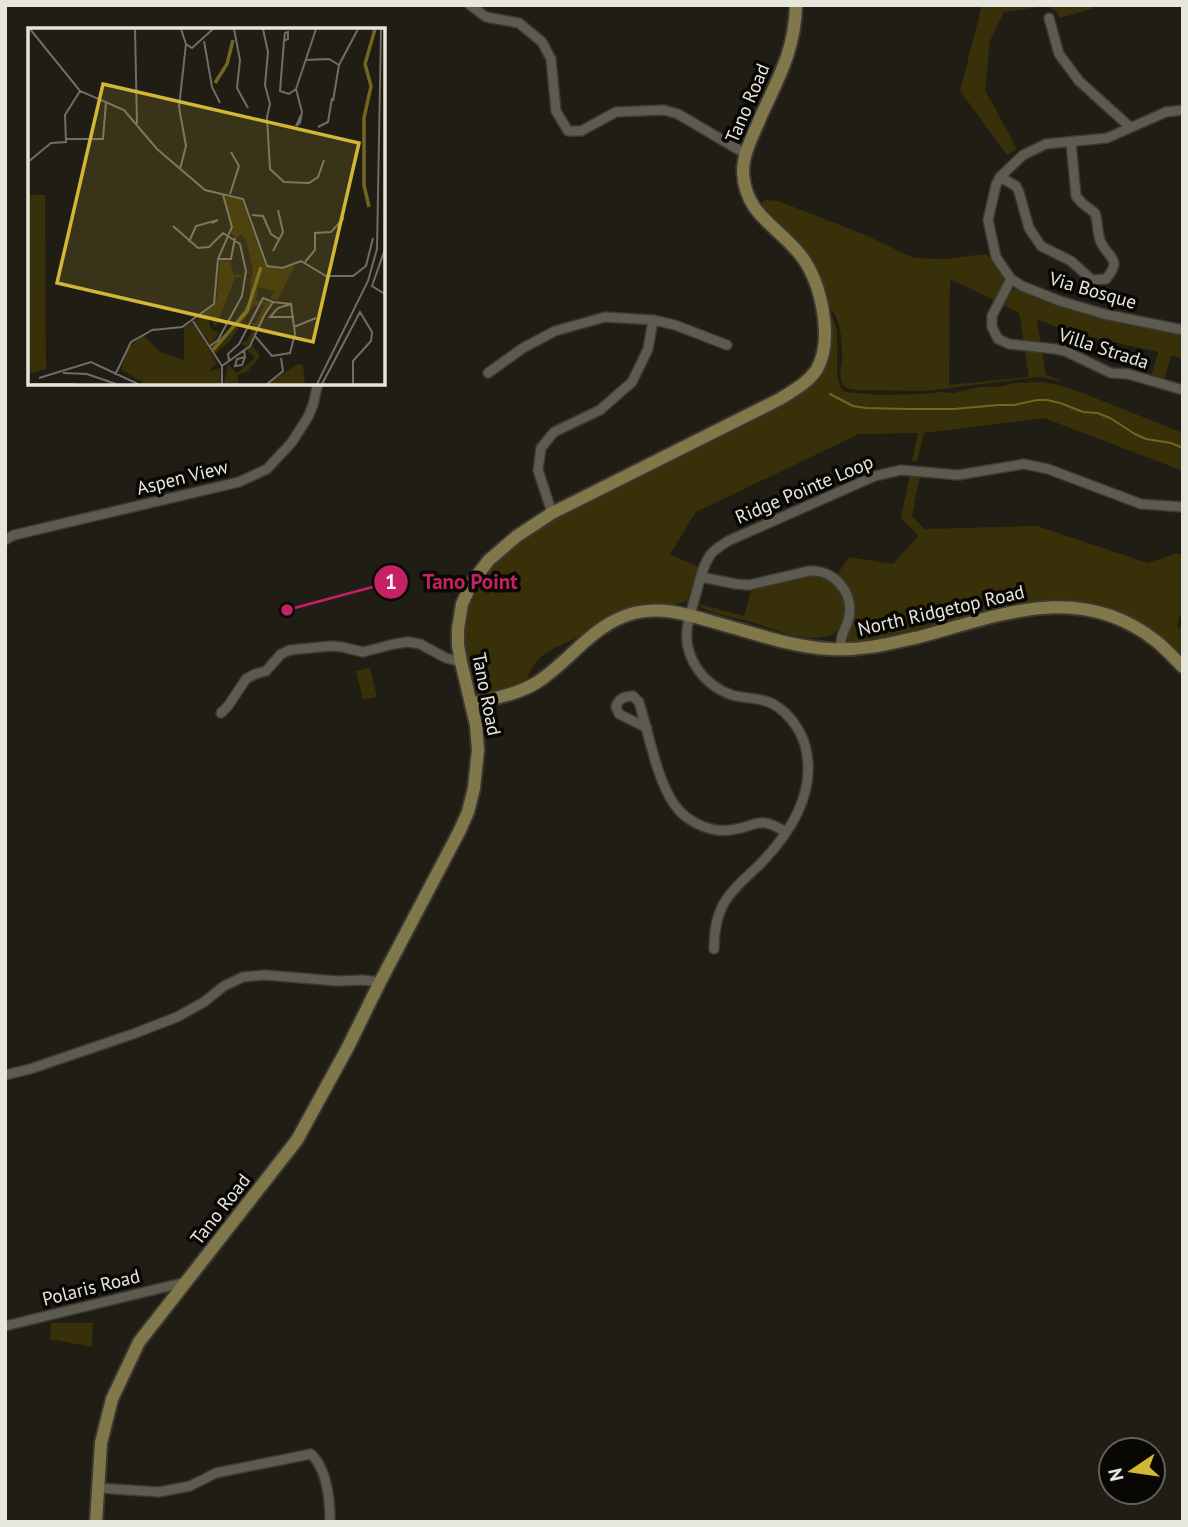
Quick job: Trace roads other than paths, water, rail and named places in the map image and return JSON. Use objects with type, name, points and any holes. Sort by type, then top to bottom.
[{"type":"street","points":[[470,5],[486,16],[519,23],[542,42],[551,59],[556,111],[568,131],[581,131],[616,112],[664,110],[678,114],[746,153]]},
{"type":"street","name":"Tano Road","points":[[96,1522],[101,1443],[116,1388],[139,1342],[297,1140],[348,1047],[468,812],[478,763],[478,738],[461,662],[458,629],[462,604],[472,582],[493,556],[552,513],[780,399],[802,385],[817,368],[825,337],[816,283],[799,253],[763,220],[751,202],[743,175],[746,153],[790,51],[796,5]]},
{"type":"street","points":[[1049,18],[1059,54],[1079,81],[1130,127]]},
{"type":"street","points":[[1012,279],[996,257],[988,220],[1000,177],[1023,155],[1046,145],[1107,138],[1166,112],[1183,110]]},
{"type":"street","points":[[1000,177],[1016,186],[1029,228],[1041,246],[1071,261],[1092,279],[1106,279],[1113,270],[1114,260],[1101,242],[1095,212],[1076,196],[1071,142]]},
{"type":"street","name":"Via Bosque","points":[[1012,279],[1032,291],[1060,302],[1183,330]]},
{"type":"street","name":"Villa Strada","points":[[1012,279],[992,316],[992,327],[998,339],[1009,344],[1065,351],[1111,373],[1135,376],[1183,390]]},
{"type":"street","points":[[488,373],[523,348],[555,331],[606,317],[653,320],[675,325],[727,345]]},
{"type":"street","points":[[552,513],[538,470],[541,448],[554,432],[600,410],[632,382],[648,349],[653,320]]},
{"type":"street","name":"Aspen View","points":[[5,540],[14,535],[270,473],[304,424],[313,405],[318,385]]},
{"type":"street","name":"Ridge Pointe Loop","points":[[714,949],[716,924],[725,901],[764,861],[801,808],[807,788],[808,764],[800,733],[789,716],[763,700],[729,694],[707,681],[696,668],[690,653],[687,632],[701,577],[712,553],[728,541],[875,476],[901,470],[958,475],[1024,464],[1048,469],[1141,504],[1183,507]]},
{"type":"street","points":[[701,577],[749,585],[816,570],[834,577],[847,595],[849,606],[849,618],[840,638],[841,650]]},
{"type":"street","name":"North Ridgetop Road","points":[[471,704],[515,693],[547,675],[592,634],[618,618],[656,610],[690,615],[798,645],[841,650],[885,646],[1016,610],[1059,606],[1087,610],[1124,621],[1156,641],[1183,667]]},
{"type":"street","points":[[220,713],[228,706],[246,679],[265,671],[281,654],[290,650],[331,646],[363,652],[408,642],[420,644],[446,658],[461,662]]},
{"type":"street","points":[[647,728],[667,792],[673,804],[684,815],[712,829],[733,830],[764,822],[786,832]]},
{"type":"street","points":[[5,1075],[30,1069],[177,1017],[204,1002],[224,986],[243,977],[265,975],[380,982]]},
{"type":"street","name":"Polaris Road","points":[[5,1326],[186,1282]]},
{"type":"street","points":[[98,1488],[159,1492],[190,1486],[216,1473],[311,1454],[319,1461],[323,1475],[330,1502],[330,1522]]},
{"type":"waterway","points":[[830,394],[853,406],[866,408],[954,409],[1047,400],[1083,412],[1097,413],[1146,439],[1183,448]]},
{"type":"place","name":"Tano Point","points":[[287,610]]}]
